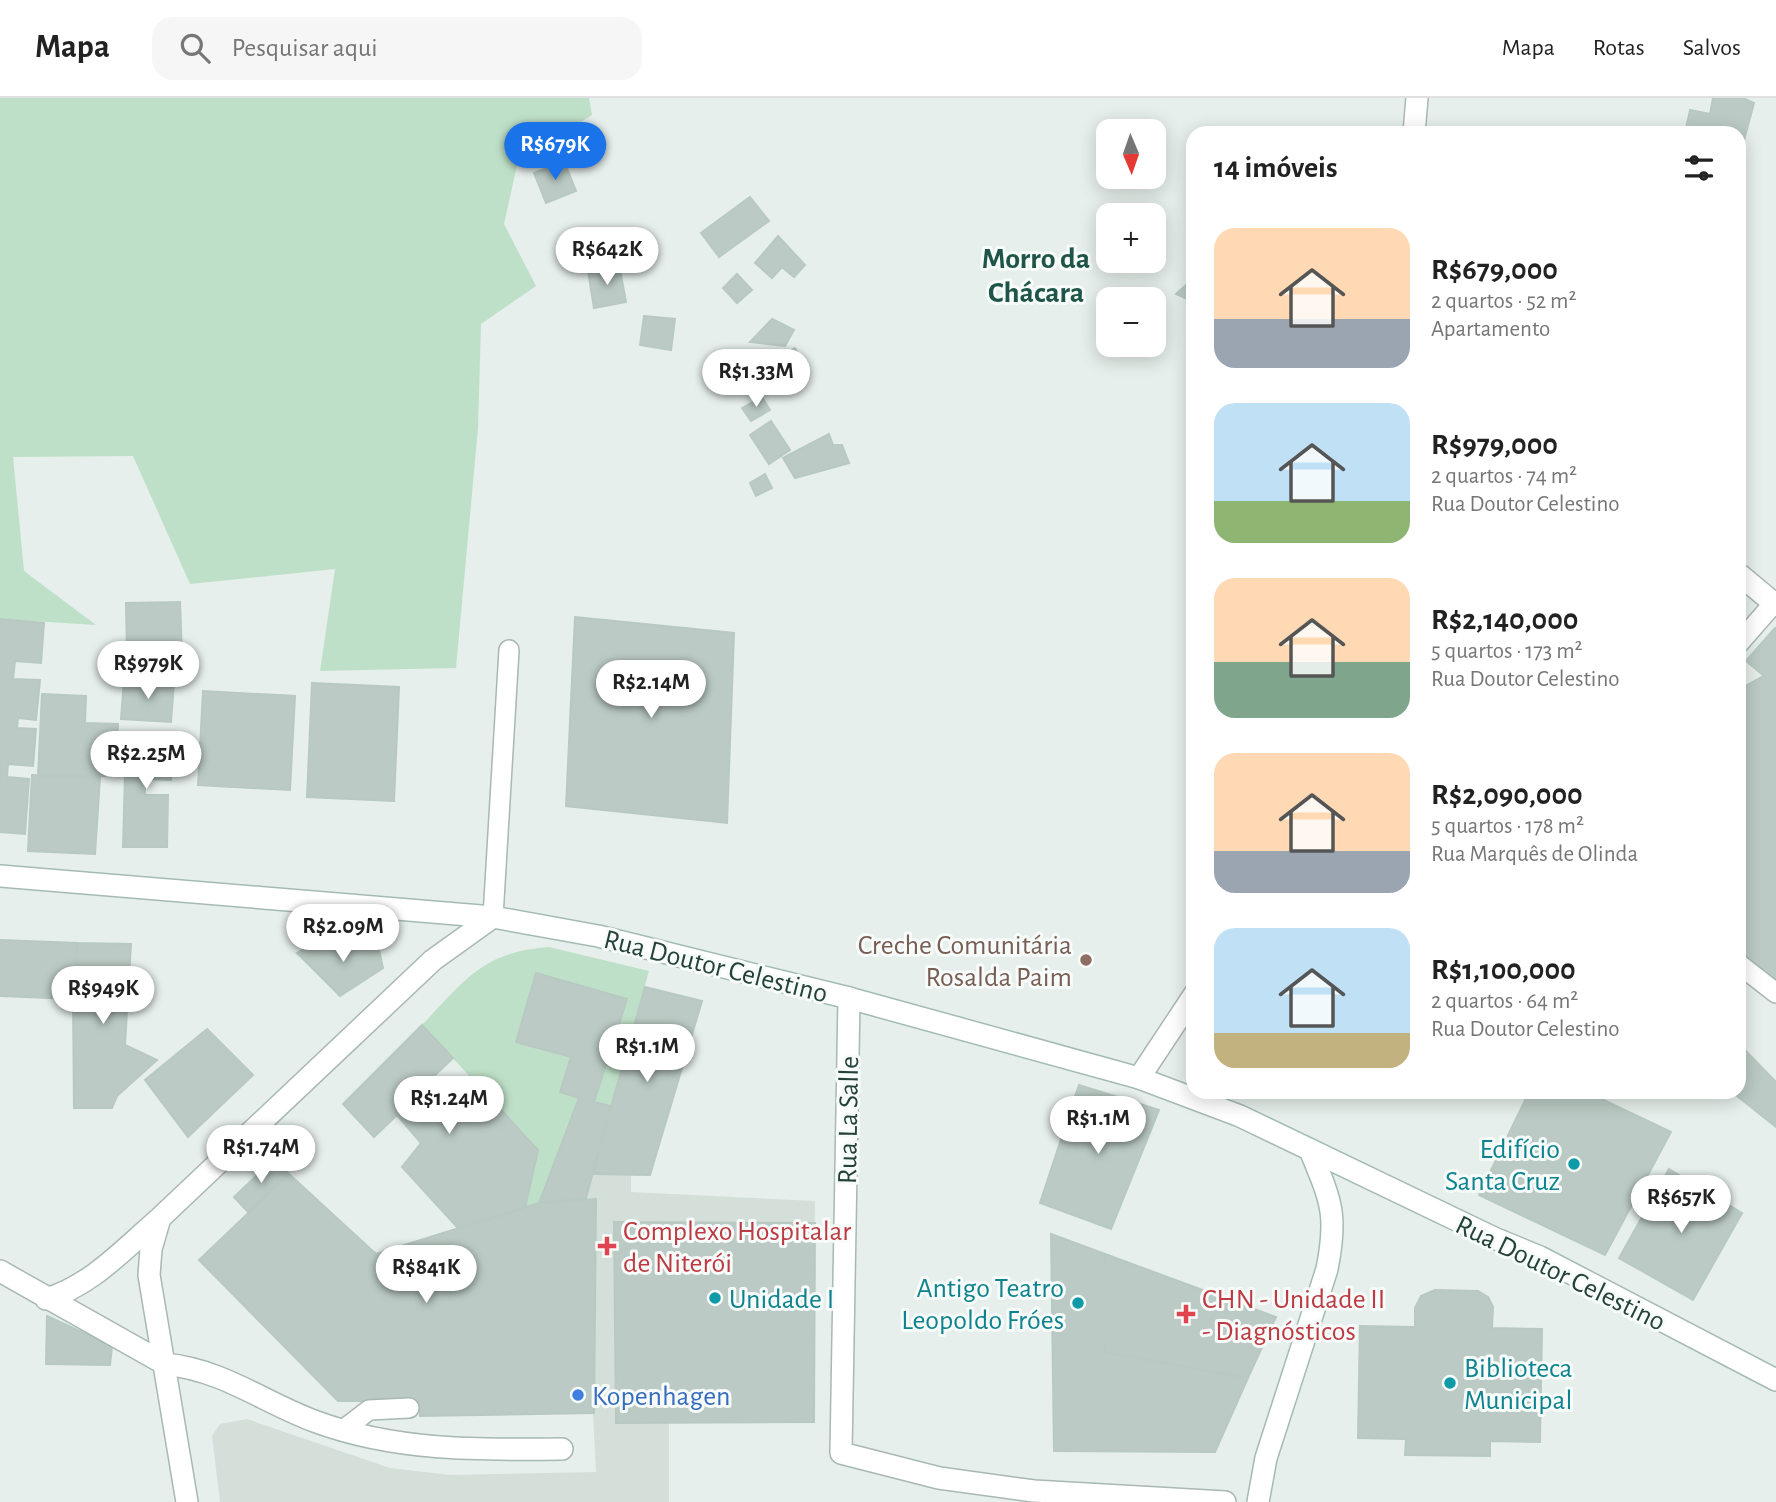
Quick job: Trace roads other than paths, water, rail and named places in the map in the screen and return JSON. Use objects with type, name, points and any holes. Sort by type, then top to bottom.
[{"type":"street","points":[[1415,126],[1417,98]]},
{"type":"street","points":[[1746,580],[1775,604]]},
{"type":"street","name":"Rua Doutor Celestino","points":[[0,876],[493,917],[597,936],[849,998],[1139,1078],[1186,1094]]},
{"type":"street","points":[[46,1299],[68,1293],[84,1282],[160,1218],[433,960],[493,917]]},
{"type":"street","name":"Rua La Salle","points":[[849,998],[841,1453],[939,1478],[1034,1491],[1225,1502]]},
{"type":"street","points":[[1139,1078],[1186,1007]]},
{"type":"street","name":"Rua Doutor Celestino","points":[[1200,1099],[1494,1238],[1540,1257],[1776,1380]]},
{"type":"street","points":[[1258,1502],[1266,1458],[1327,1269],[1333,1238],[1332,1203],[1310,1150]]},
{"type":"street","points":[[160,1218],[150,1249],[149,1275],[187,1502]]},
{"type":"street","points":[[0,1271],[165,1364],[211,1372],[274,1404],[343,1430],[379,1441],[430,1447],[562,1449]]},
{"type":"lane","points":[[1746,635],[1775,604]]},
{"type":"lane","points":[[493,917],[509,650]]},
{"type":"lane","points":[[1746,970],[1776,993]]},
{"type":"lane","points":[[343,1430],[369,1410],[410,1408]]},
{"type":"place","name":"Creche Comunitária Rosalda Paim","points":[[1086,960]]},
{"type":"place","name":"Edifício Santa Cruz","points":[[1574,1164]]},
{"type":"place","name":"Complexo Hospitalar de Niterói","points":[[607,1246]]},
{"type":"place","name":"Unidade I","points":[[715,1298]]},
{"type":"place","name":"Antigo Teatro Leopoldo Fróes","points":[[1078,1303]]},
{"type":"place","name":"CHN - Unidade II - Diagnósticos","points":[[1186,1314]]},
{"type":"place","name":"Biblioteca Municipal","points":[[1450,1383]]},
{"type":"place","name":"Kopenhagen","points":[[578,1395]]},
{"type":"district","name":"Morro da Chácara","points":[[1036,275]]}]
